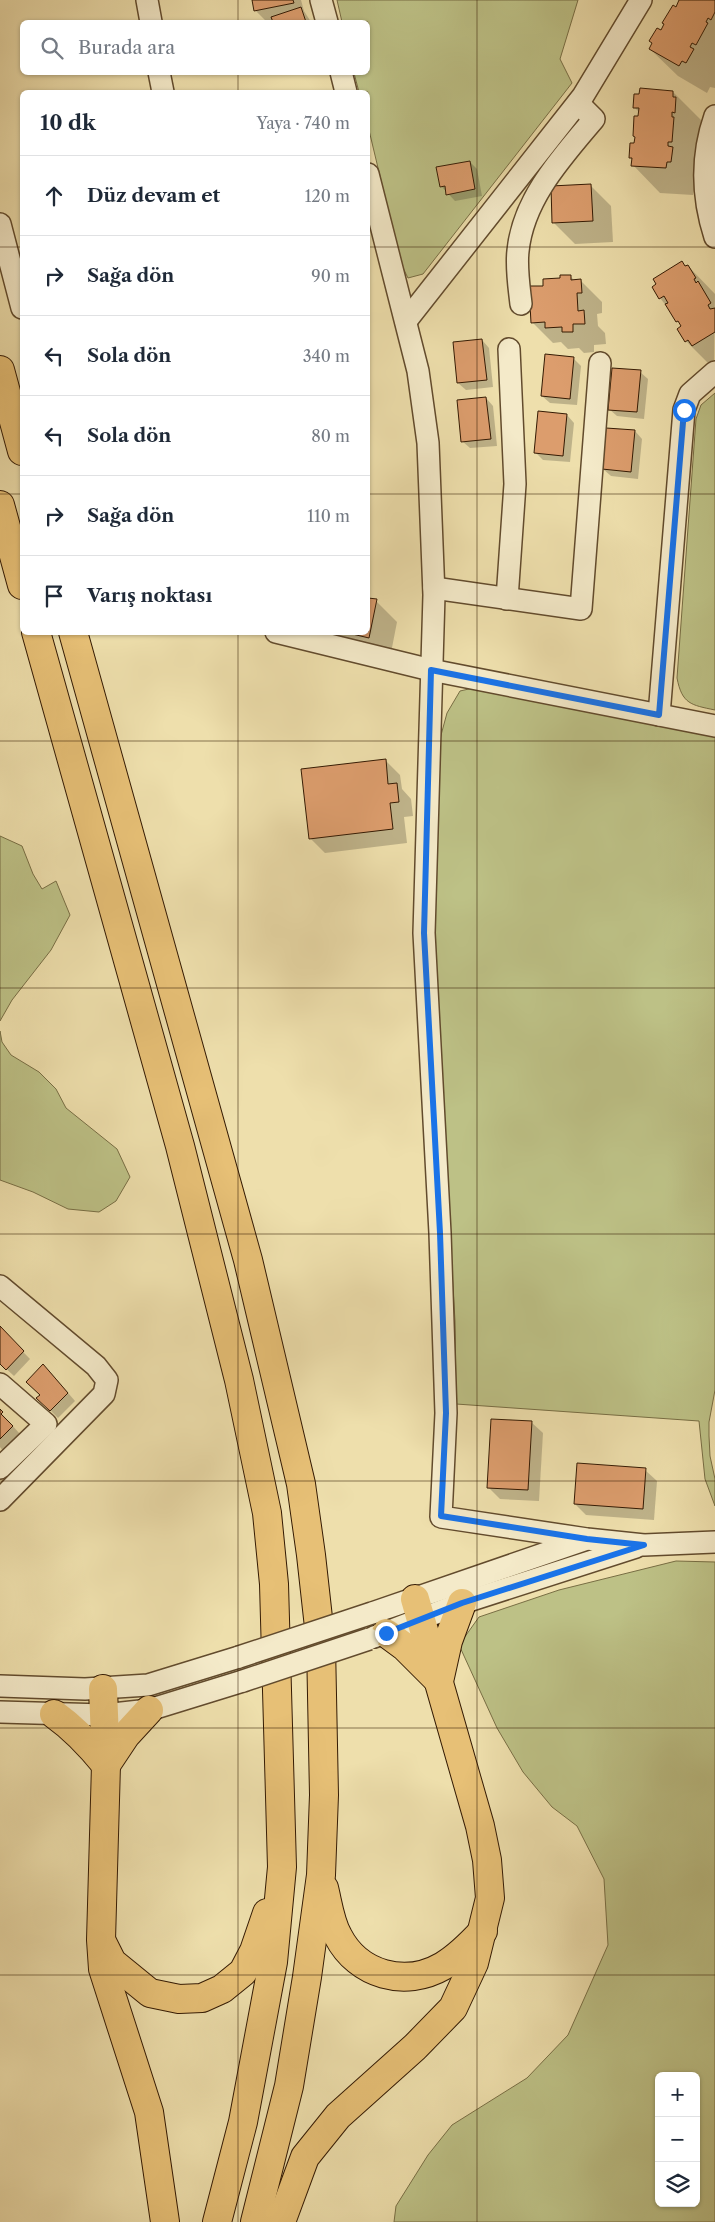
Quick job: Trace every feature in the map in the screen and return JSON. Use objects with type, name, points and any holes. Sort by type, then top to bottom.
[{"type":"highway","points":[[0,370],[20,444]]},
{"type":"highway","points":[[0,506],[20,579]]},
{"type":"highway","points":[[37,635],[180,1146],[239,1380],[267,1513],[274,1584],[282,1867],[273,1962],[243,2122],[217,2222]]},
{"type":"highway","points":[[74,635],[248,1260],[302,1484],[321,1645],[324,1795],[320,1875],[307,1978],[289,2086],[255,2222]]},
{"type":"highway","points":[[440,1681],[448,1641],[462,1603]]},
{"type":"highway","points":[[281,2222],[305,2157],[338,2116],[415,2047],[452,2008],[474,1963],[483,1930],[490,1898],[480,1826],[419,1609]]},
{"type":"highway","points":[[376,1628],[405,1647],[440,1681]]},
{"type":"highway","points":[[103,1702],[106,1766],[103,1969],[150,2112],[165,2222]]},
{"type":"highway","points":[[106,1766],[126,1735],[149,1710]]},
{"type":"highway","points":[[54,1714],[73,1727],[87,1741],[106,1766]]},
{"type":"highway","points":[[102,1940],[112,1962],[150,1993],[179,1999],[202,1998],[222,1989],[243,1972],[254,1952],[282,1867]]},
{"type":"highway","points":[[320,1875],[338,1936],[355,1960],[374,1972],[396,1977],[421,1976],[450,1961],[464,1950],[483,1930]]},
{"type":"street","points":[[148,0],[151,20]]},
{"type":"street","points":[[321,0],[326,20]]},
{"type":"street","points":[[406,321],[578,103],[641,0]]},
{"type":"street","points":[[160,75],[163,90]]},
{"type":"street","points":[[342,75],[346,90]]},
{"type":"street","points":[[521,304],[517,263],[518,248],[531,209],[547,176],[594,119],[578,103]]},
{"type":"street","points":[[715,116],[707,146],[704,174],[708,213],[715,237]]},
{"type":"street","points":[[370,182],[418,371],[428,443],[434,588],[424,933],[440,1233],[446,1413],[441,1516],[587,1539],[644,1545],[715,1542]]},
{"type":"street","points":[[0,224],[20,300]]},
{"type":"street","points":[[507,599],[515,484],[509,349]]},
{"type":"street","points":[[434,588],[581,609],[600,363]]},
{"type":"street","points":[[659,715],[684,410],[690,394],[715,372]]},
{"type":"street","points":[[288,635],[431,670],[715,726]]},
{"type":"street","points":[[0,1286],[96,1366],[107,1380],[104,1394],[0,1500]]},
{"type":"street","points":[[0,1384],[46,1424],[0,1468]]},
{"type":"street","points":[[0,1686],[149,1710],[243,1681],[376,1628],[587,1539]]},
{"type":"street","points":[[419,1609],[462,1603],[644,1545]]},
{"type":"street","points":[[0,1712],[54,1714],[103,1702],[148,1685],[239,1658],[376,1628]]},
{"type":"green space","points":[[337,0],[578,0],[560,59],[572,83],[423,274],[408,278],[401,264],[370,134],[370,90],[358,90],[355,75],[370,75],[370,20],[342,20]]},
{"type":"green space","points":[[715,393],[715,710],[700,707],[689,702],[679,687],[677,678],[696,419],[701,405]]},
{"type":"green space","points":[[473,688],[715,736],[715,1390],[709,1422],[709,1436],[710,1456],[715,1479],[715,1506],[705,1479],[699,1421],[456,1404],[455,1321],[432,937],[437,750],[447,713],[460,691]]},
{"type":"green space","points":[[0,836],[22,846],[33,874],[42,889],[56,881],[70,915],[51,950],[12,1000],[0,1021]]},
{"type":"green space","points":[[0,1031],[2,1042],[11,1055],[39,1072],[56,1089],[66,1108],[117,1149],[130,1177],[116,1201],[99,1212],[68,1209],[33,1192],[0,1180]]},
{"type":"green space","points":[[676,1561],[715,1562],[715,2222],[394,2222],[396,2206],[428,2155],[452,2125],[527,2078],[568,2035],[608,1945],[604,1879],[577,1826],[552,1807],[523,1772],[497,1728],[459,1645],[479,1617],[559,1590]]},
{"type":"building","points":[[252,0],[293,0],[294,3],[254,11]]},
{"type":"building","points":[[679,0],[715,0],[715,12],[711,20],[708,18],[706,22],[708,23],[696,45],[692,43],[690,47],[694,49],[686,63],[682,61],[679,66],[649,49],[652,43],[649,41],[657,28],[661,30],[664,24],[662,23],[673,5],[676,7]]},
{"type":"building","points":[[301,7],[305,20],[272,20],[271,17]]},
{"type":"building","points":[[640,88],[673,91],[673,97],[676,97],[675,113],[672,112],[672,117],[674,117],[672,142],[668,142],[668,146],[673,147],[671,162],[667,162],[666,168],[631,166],[632,158],[629,158],[630,143],[634,143],[634,116],[638,116],[639,108],[633,108],[634,94],[639,94]]},
{"type":"building","points":[[470,161],[475,189],[446,195],[445,186],[440,187],[436,167]]},
{"type":"building","points":[[591,184],[593,221],[552,223],[551,186]]},
{"type":"building","points":[[682,261],[685,266],[688,265],[696,278],[694,279],[696,283],[698,281],[711,303],[708,305],[710,309],[715,308],[715,332],[692,346],[688,340],[685,342],[677,329],[681,326],[678,321],[676,322],[665,304],[668,303],[664,296],[659,299],[652,287],[656,284],[653,279]]},
{"type":"building","points":[[560,275],[571,275],[571,280],[581,279],[582,293],[577,293],[578,311],[584,310],[585,324],[573,324],[573,332],[562,332],[562,327],[545,328],[545,322],[531,323],[529,286],[543,286],[543,279],[560,278]]},
{"type":"building","points":[[482,339],[487,380],[457,383],[453,342]]},
{"type":"building","points":[[545,354],[574,357],[570,399],[541,396]]},
{"type":"building","points":[[612,368],[641,370],[637,412],[608,410]]},
{"type":"building","points":[[486,397],[491,439],[461,442],[457,400]]},
{"type":"building","points":[[538,411],[567,414],[563,456],[534,453]]},
{"type":"building","points":[[606,428],[635,430],[631,472],[602,469]]},
{"type":"building","points":[[370,598],[377,599],[370,633]]},
{"type":"building","points":[[356,635],[370,635],[369,638]]},
{"type":"building","points":[[386,759],[388,784],[397,783],[399,802],[390,803],[393,829],[309,839],[301,769]]},
{"type":"building","points":[[0,1326],[24,1351],[6,1370],[0,1364]]},
{"type":"building","points":[[43,1364],[68,1393],[50,1411],[36,1398],[40,1395],[26,1382]]},
{"type":"building","points":[[0,1409],[3,1412],[1,1414],[13,1426],[0,1439]]},
{"type":"building","points":[[491,1419],[532,1421],[528,1490],[487,1488]]},
{"type":"building","points":[[577,1463],[646,1468],[643,1509],[574,1504]]},
{"type":"route","points":[[386,1633],[462,1603],[644,1545],[587,1539],[441,1516],[446,1413],[440,1233],[424,933],[431,670],[659,715],[684,410]]}]
